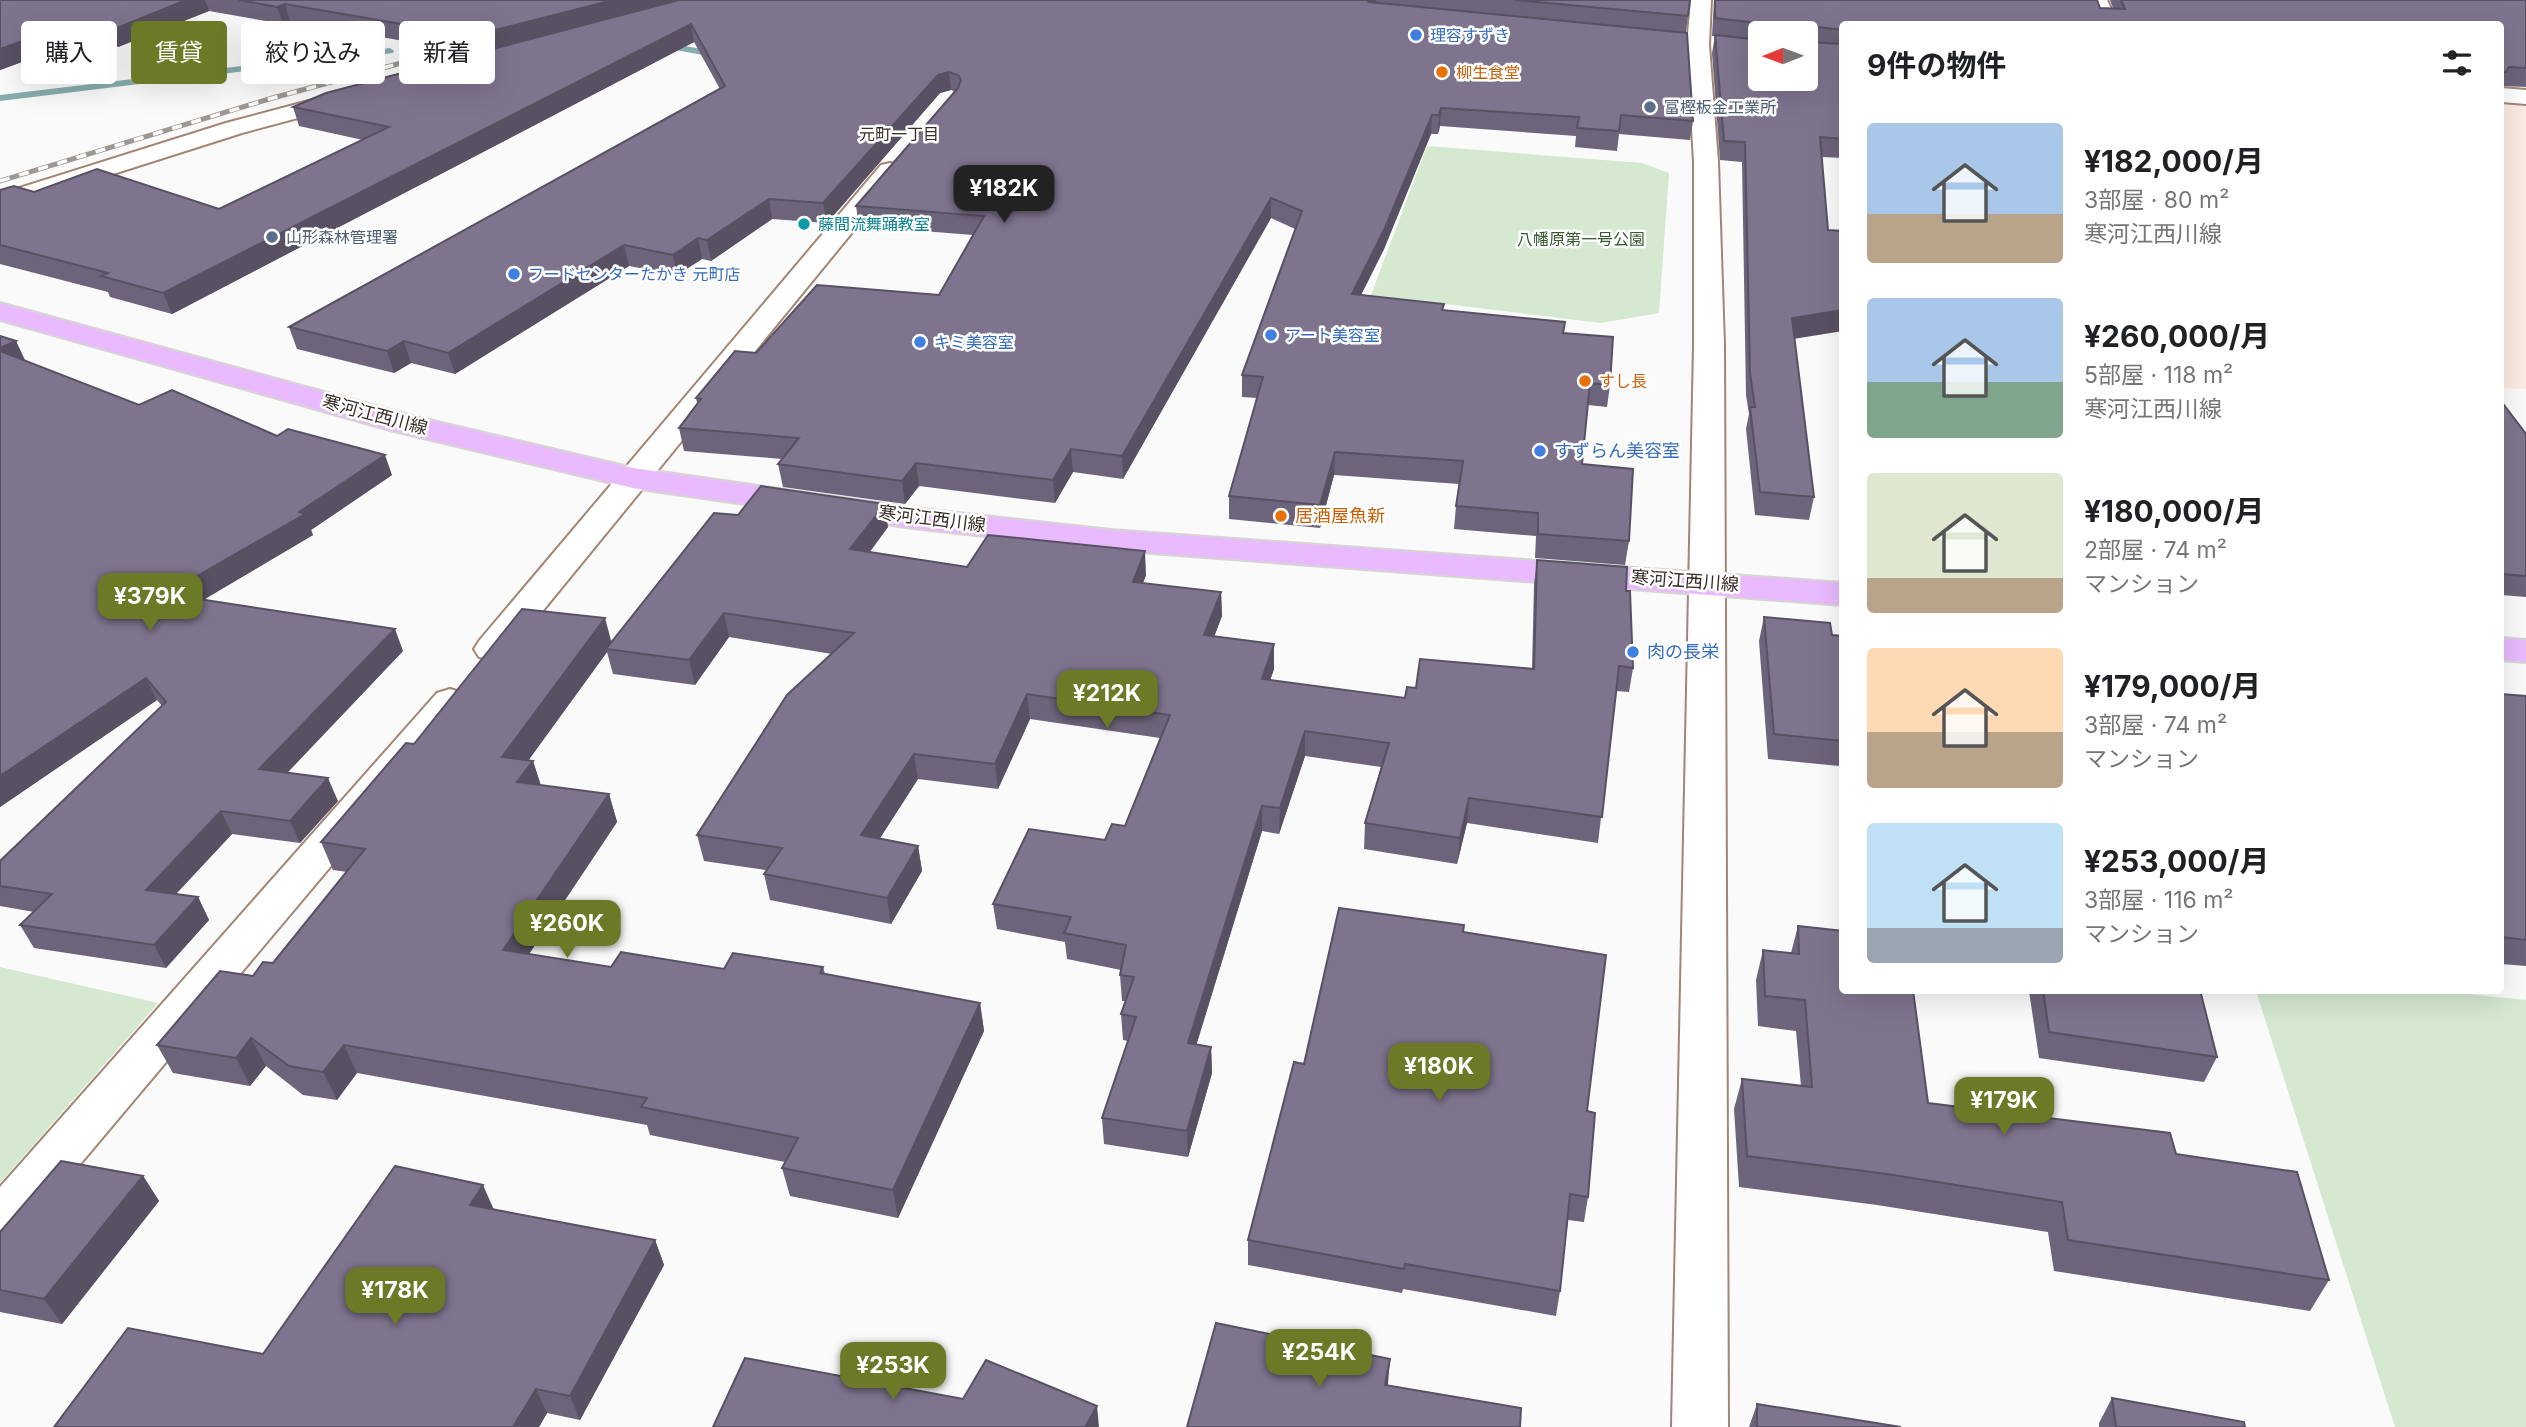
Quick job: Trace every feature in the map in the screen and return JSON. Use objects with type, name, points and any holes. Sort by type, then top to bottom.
[{"type":"main road","name":"寒河江西川線","points":[[0,311],[401,423],[633,478],[914,518],[1111,540],[1839,594]]},
{"type":"main road","points":[[2504,649],[2526,651]]},
{"type":"street","points":[[2097,0],[2107,21]]},
{"type":"street","points":[[1699,28],[1706,162],[1709,332],[1700,1427]]},
{"type":"street","points":[[0,202],[234,128],[369,92]]},
{"type":"street","points":[[2504,95],[2526,97]]},
{"type":"street","points":[[0,1223],[429,726],[912,144]]},
{"type":"shaded area","points":[[2504,104],[2526,106],[2526,389],[2504,388]]},
{"type":"green space","name":"八幡原第一号公園","points":[[1427,146],[1642,163],[1669,173],[1659,313],[1601,323],[1371,295]]},
{"type":"green space","points":[[0,967],[158,1003],[0,1183]]},
{"type":"green space","points":[[2257,994],[2468,994],[2526,1000],[2526,1427],[2395,1427]]},
{"type":"building","points":[[0,0],[186,0],[117,28],[117,21],[21,21],[21,42],[0,49]]},
{"type":"building","points":[[239,0],[613,0],[495,30],[495,21],[399,21],[399,24],[285,4],[277,7]]},
{"type":"building","points":[[679,0],[1367,0],[1687,33],[1693,121],[1621,115],[1619,131],[1577,128],[1579,117],[1441,108],[1439,115],[1432,115],[1385,228],[1352,294],[1444,304],[1442,310],[1565,322],[1563,333],[1613,337],[1610,385],[1590,383],[1582,464],[1633,469],[1629,541],[1538,534],[1538,513],[1456,506],[1463,461],[1335,452],[1320,505],[1229,496],[1263,377],[1242,375],[1302,211],[1271,198],[1122,456],[1071,449],[1053,480],[916,463],[902,481],[778,464],[799,438],[679,428],[701,399],[696,398],[735,351],[756,353],[817,285],[939,295],[984,216],[856,206],[958,88],[961,80],[958,75],[949,72],[938,75],[823,203],[769,199],[707,240],[698,238],[673,255],[624,245],[448,353],[404,341],[387,351],[289,327],[725,86],[691,24],[163,293],[101,276],[108,273],[0,245],[0,190],[14,186],[34,192],[97,169],[219,209],[389,127],[293,107],[326,93],[360,84],[385,84],[385,77],[399,74],[399,84],[495,84],[495,48]]},
{"type":"building","points":[[1515,0],[1690,0],[1688,16]]},
{"type":"building","points":[[1715,0],[2097,0],[2100,8],[2125,9],[2121,0],[2526,0],[2526,68],[2509,67],[2504,72],[2504,21],[1839,21],[1839,30],[1818,27],[1818,21],[1748,22],[1715,18]]},
{"type":"building","points":[[1715,35],[1748,39],[1748,91],[1818,91],[1818,43],[1839,44],[1839,139],[1820,137],[1828,230],[1839,231],[1839,311],[1792,318],[1814,497],[1760,492],[1750,407],[1755,407],[1750,373],[1745,142],[1724,141]]},
{"type":"building","points":[[0,336],[16,341],[0,348]]},
{"type":"building","points":[[0,351],[139,405],[172,390],[277,436],[288,429],[385,455],[299,512],[305,514],[166,594],[395,629],[259,769],[328,778],[290,821],[221,811],[146,890],[198,897],[154,945],[20,925],[52,894],[0,886],[0,861],[166,702],[146,678],[0,776]]},
{"type":"building","points":[[2504,405],[2526,434],[2526,576],[2504,574]]},
{"type":"building","points":[[761,486],[885,504],[850,549],[967,567],[988,535],[1145,551],[1133,582],[1221,592],[1204,635],[1274,644],[1262,679],[1405,698],[1407,687],[1416,688],[1420,659],[1534,669],[1537,560],[1627,567],[1626,591],[1630,591],[1633,668],[1619,666],[1602,817],[1469,798],[1460,838],[1365,823],[1389,743],[1305,731],[1280,808],[1262,806],[1188,1043],[1211,1047],[1187,1131],[1102,1118],[1136,1017],[1121,1014],[1134,977],[1120,975],[1126,945],[1064,933],[1071,917],[993,904],[1029,829],[1105,840],[1112,824],[1125,826],[1170,715],[1027,694],[995,764],[914,754],[861,835],[918,846],[887,898],[764,874],[782,848],[697,835],[787,695],[854,633],[724,613],[689,660],[606,649],[714,513],[738,515]]},
{"type":"building","points":[[522,609],[605,618],[502,757],[533,761],[517,782],[609,794],[503,950],[611,967],[621,952],[724,969],[733,953],[823,967],[820,973],[980,1003],[893,1190],[782,1168],[798,1138],[641,1107],[647,1098],[344,1045],[323,1072],[289,1066],[251,1038],[236,1058],[157,1045],[220,971],[253,976],[263,962],[273,963],[365,849],[321,842],[406,743],[414,744]]},
{"type":"building","points":[[1764,617],[1830,623],[1832,635],[1839,636],[1839,741],[1774,734]]},
{"type":"building","points":[[2504,694],[2526,696],[2526,940],[2504,937]]},
{"type":"building","points":[[1339,908],[1464,925],[1463,932],[1606,955],[1587,1111],[1595,1113],[1588,1197],[1570,1194],[1560,1291],[1405,1264],[1404,1269],[1248,1240],[1294,1062],[1304,1064]]},
{"type":"building","points":[[1798,926],[1839,931],[1839,994],[1914,994],[1928,1103],[2170,1133],[2176,1154],[2297,1172],[2329,1280],[2068,1240],[2062,1202],[1887,1174],[1747,1156],[1742,1079],[1812,1087],[1805,1000],[1765,996],[1763,950],[1799,954]]},
{"type":"building","points":[[2044,994],[2201,994],[2217,1057],[2049,1032]]},
{"type":"building","points":[[61,1161],[143,1176],[44,1299],[0,1290],[0,1232]]},
{"type":"building","points":[[395,1166],[483,1185],[470,1205],[655,1240],[570,1396],[536,1389],[513,1427],[54,1427],[128,1328],[263,1354]]},
{"type":"building","points":[[1216,1323],[1390,1359],[1385,1385],[1521,1408],[1520,1427],[1187,1427]]},
{"type":"building","points":[[745,1358],[963,1399],[986,1360],[1097,1406],[1085,1427],[713,1427]]},
{"type":"building","points":[[2112,1398],[2244,1422],[2245,1427],[2116,1427]]},
{"type":"building","points":[[1757,1404],[1901,1427],[1757,1427]]},
{"type":"waterway","points":[[662,45],[719,55]]},
{"type":"waterway","points":[[0,98],[390,51]]},
{"type":"railway","points":[[0,181],[269,99],[399,64]]},
{"type":"place","name":"理容すずき","points":[[1416,35]]},
{"type":"place","name":"柳生食堂","points":[[1442,72]]},
{"type":"place","name":"富樫板金工業所","points":[[1650,107]]},
{"type":"place","name":"藤間流舞踊教室","points":[[804,224]]},
{"type":"place","name":"山形森林管理署","points":[[272,237]]},
{"type":"place","name":"フードセンターたかき 元町店","points":[[514,274]]},
{"type":"place","name":"アート美容室","points":[[1271,335]]},
{"type":"place","name":"キミ美容室","points":[[920,342]]},
{"type":"place","name":"すし長","points":[[1585,381]]},
{"type":"place","name":"すずらん美容室","points":[[1540,451]]},
{"type":"place","name":"居酒屋魚新","points":[[1281,516]]},
{"type":"place","name":"肉の長栄","points":[[1633,652]]},
{"type":"district","name":"元町一丁目","points":[[899,134]]}]
